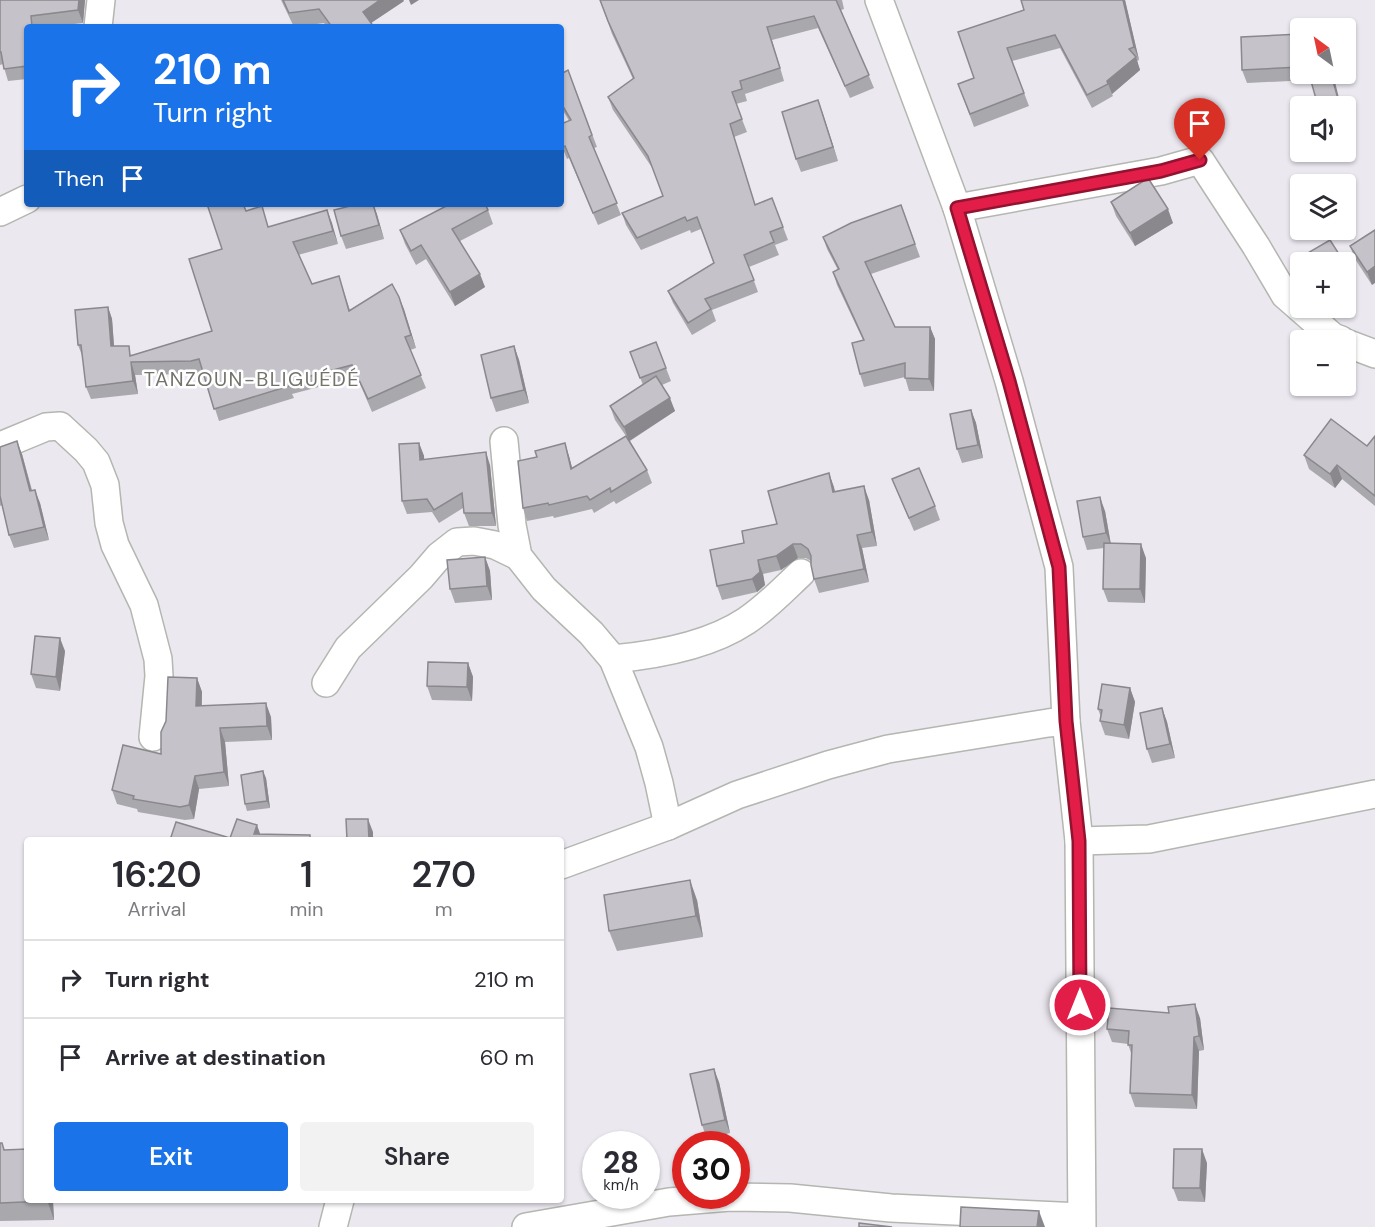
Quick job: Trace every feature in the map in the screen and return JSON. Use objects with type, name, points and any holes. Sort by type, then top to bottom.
[{"type":"street","points":[[98,24],[101,0]]},
{"type":"street","points":[[525,1227],[669,1202],[730,1197],[790,1198],[1081,1222],[1079,841],[1066,721],[1059,567],[1009,381],[957,208],[879,0]]},
{"type":"street","points":[[957,208],[1161,171],[1200,160],[1285,295],[1324,330]]},
{"type":"street","points":[[0,212],[24,200]]},
{"type":"street","points":[[1356,347],[1375,354]]},
{"type":"street","points":[[0,446],[46,427],[60,426],[96,462],[105,485],[109,523],[115,545],[144,605],[158,659],[159,676],[153,737]]},
{"type":"street","points":[[504,441],[512,525],[518,556],[544,590],[591,633],[613,659],[649,747],[668,826]]},
{"type":"street","points":[[326,683],[348,648],[421,577],[439,556],[457,542],[474,541],[495,545],[518,556]]},
{"type":"street","points":[[613,659],[642,657],[698,643],[725,633],[767,606],[801,573]]},
{"type":"street","points":[[564,865],[668,826],[737,795],[786,777],[888,749],[1066,721]]},
{"type":"street","points":[[1079,841],[1149,839],[1375,794]]},
{"type":"street","points":[[333,1227],[338,1203]]},
{"type":"building","points":[[0,0],[79,0],[78,10],[31,16],[32,24],[24,24],[24,66],[4,69],[0,52]]},
{"type":"building","points":[[283,0],[380,0],[363,12],[372,24],[330,24],[319,9],[289,13]]},
{"type":"building","points":[[600,0],[836,0],[869,75],[845,86],[814,16],[767,27],[780,68],[740,81],[742,89],[732,92],[742,119],[730,124],[755,205],[772,198],[783,227],[770,232],[774,242],[744,255],[754,280],[705,299],[711,309],[688,323],[668,291],[714,263],[697,217],[687,221],[685,217],[637,238],[622,213],[663,196],[648,156],[608,97],[634,78]]},
{"type":"building","points":[[1021,0],[1123,0],[1134,47],[1129,49],[1136,57],[1107,81],[1108,84],[1087,95],[1055,35],[1007,48],[1024,93],[970,114],[958,84],[974,78],[958,32],[1024,10]]},
{"type":"building","points":[[1290,35],[1290,68],[1242,70],[1241,37]]},
{"type":"building","points":[[568,70],[592,135],[589,137],[617,203],[593,213],[564,146],[564,123],[571,120],[564,108],[564,72]]},
{"type":"building","points":[[1312,84],[1334,84],[1337,96],[1315,96]]},
{"type":"building","points":[[818,100],[833,147],[796,159],[782,112]]},
{"type":"building","points":[[1148,178],[1168,209],[1130,233],[1111,202]]},
{"type":"building","points":[[901,205],[915,244],[865,262],[895,327],[930,327],[929,379],[905,378],[905,363],[860,374],[852,343],[864,340],[833,272],[839,269],[823,237],[851,223]]},
{"type":"building","points":[[208,207],[244,207],[246,211],[262,207],[268,227],[327,210],[333,231],[293,242],[312,284],[339,276],[349,311],[392,284],[399,297],[411,335],[405,337],[421,375],[368,399],[352,365],[288,382],[289,386],[214,409],[199,359],[131,362],[133,381],[86,387],[81,345],[78,345],[75,310],[108,307],[111,346],[129,346],[130,356],[212,331],[189,259],[222,249]]},
{"type":"building","points":[[346,207],[374,207],[379,225],[341,236],[334,210]]},
{"type":"building","points":[[444,207],[486,207],[488,210],[452,229],[480,274],[450,292],[421,245],[411,251],[400,230]]},
{"type":"building","points":[[1375,230],[1375,266],[1367,272],[1350,246]]},
{"type":"building","points":[[1330,240],[1338,252],[1310,252]]},
{"type":"building","points":[[656,342],[666,368],[640,378],[630,352]]},
{"type":"building","points":[[514,346],[524,390],[491,398],[481,355]]},
{"type":"building","points":[[656,376],[670,398],[624,427],[610,406]]},
{"type":"building","points":[[971,410],[978,445],[957,449],[950,414]]},
{"type":"building","points":[[1331,419],[1367,446],[1375,436],[1375,496],[1337,465],[1330,474],[1304,455]]},
{"type":"building","points":[[626,436],[647,470],[611,492],[610,488],[590,500],[587,496],[549,505],[548,503],[523,508],[518,461],[537,457],[535,451],[565,443],[571,469]]},
{"type":"building","points":[[17,441],[30,491],[35,490],[44,527],[9,535],[0,496],[0,447]]},
{"type":"building","points":[[419,443],[420,460],[486,452],[492,513],[464,513],[462,493],[434,510],[427,499],[402,501],[399,444]]},
{"type":"building","points":[[919,468],[935,506],[909,518],[892,479]]},
{"type":"building","points":[[829,473],[833,492],[864,486],[872,532],[857,535],[864,569],[814,579],[808,549],[801,544],[793,544],[776,556],[758,560],[760,572],[752,579],[717,586],[710,550],[744,543],[742,531],[777,524],[768,491]]},
{"type":"building","points":[[1100,497],[1106,533],[1083,537],[1077,501]]},
{"type":"building","points":[[1104,543],[1141,544],[1140,589],[1103,589]]},
{"type":"building","points":[[485,557],[487,586],[450,589],[447,560]]},
{"type":"building","points":[[35,636],[60,638],[56,677],[31,674]]},
{"type":"building","points":[[428,662],[468,663],[467,687],[427,686]]},
{"type":"building","points":[[168,677],[197,678],[196,706],[266,703],[267,726],[220,728],[224,772],[195,776],[189,805],[180,807],[133,799],[134,796],[112,790],[123,745],[161,754],[161,732],[166,721]]},
{"type":"building","points":[[1102,684],[1130,688],[1124,725],[1100,721],[1102,710],[1098,709]]},
{"type":"building","points":[[1162,708],[1170,744],[1147,749],[1140,713]]},
{"type":"building","points":[[263,771],[267,801],[245,804],[241,775]]},
{"type":"building","points":[[237,819],[257,825],[254,834],[310,835],[310,837],[230,837]]},
{"type":"building","points":[[346,819],[368,819],[369,837],[347,837]]},
{"type":"building","points":[[176,822],[227,837],[171,837]]},
{"type":"building","points":[[690,880],[696,916],[609,931],[604,895]]},
{"type":"building","points":[[1195,1004],[1199,1036],[1194,1037],[1192,1095],[1130,1093],[1132,1045],[1128,1045],[1129,1031],[1107,1029],[1109,1008],[1169,1013],[1168,1007]]},
{"type":"building","points":[[714,1069],[725,1120],[702,1125],[690,1074]]},
{"type":"building","points":[[0,1143],[2,1143],[4,1150],[24,1149],[24,1202],[0,1203]]},
{"type":"building","points":[[1174,1149],[1202,1149],[1200,1188],[1173,1188]]},
{"type":"building","points":[[961,1207],[1039,1211],[1037,1227],[960,1227]]},
{"type":"building","points":[[859,1223],[892,1227],[859,1227]]},
{"type":"district","name":"TANZOUN-BLIGUÉDÉ","points":[[252,379]]},
{"type":"route","points":[[1080,1005],[1079,841],[1066,721],[1059,567],[1009,381],[957,208],[1161,171],[1200,160]]}]
